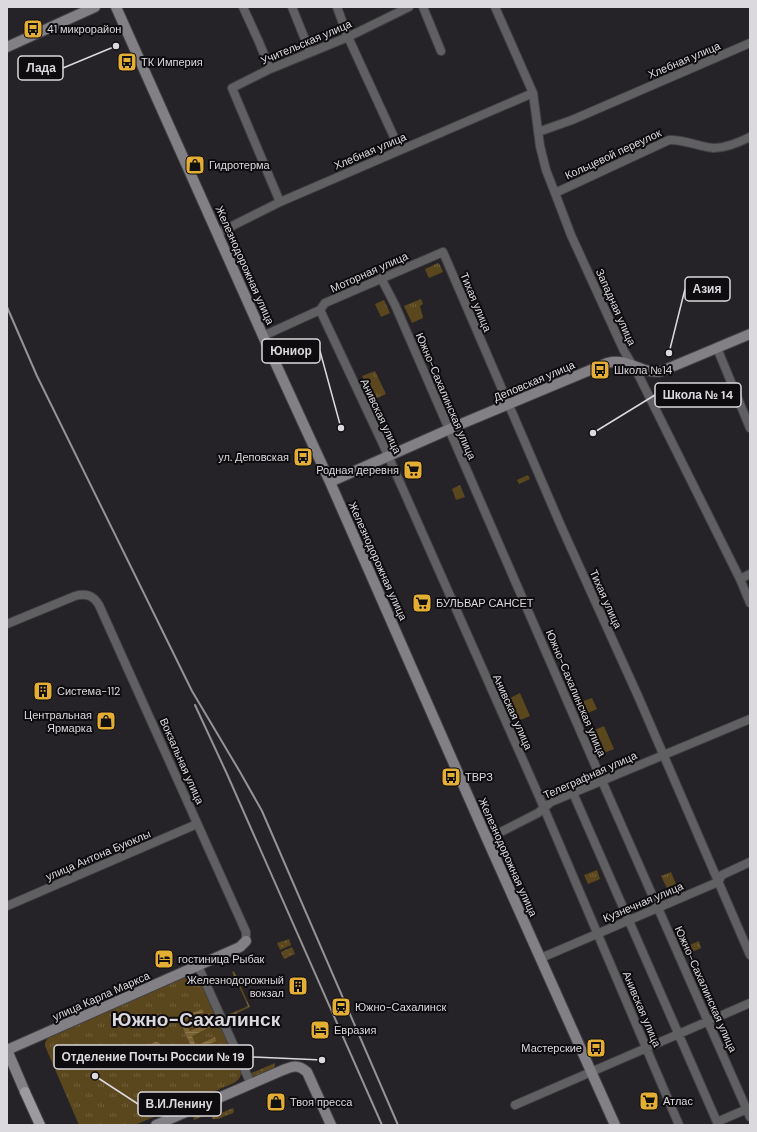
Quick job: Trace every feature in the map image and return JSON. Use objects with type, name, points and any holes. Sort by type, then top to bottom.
[{"type":"main road","points":[[7,47],[95,7]]},
{"type":"main road","name":"Железнодорожная улица","points":[[116,7],[330,482],[486,839],[541,958],[614,1125]]},
{"type":"main road","name":"Деповская улица","points":[[330,482],[448,429],[608,363],[621,361],[646,371],[662,371],[750,334]]},
{"type":"main road","name":"улица Карла Маркса","points":[[7,1050],[240,947],[246,941]]},
{"type":"main road","points":[[7,1050],[40,1125]]},
{"type":"main road","points":[[156,1125],[292,1066],[302,1068],[311,1078],[331,1125]]},
{"type":"street","points":[[243,7],[270,69]]},
{"type":"street","points":[[292,7],[310,52]]},
{"type":"street","points":[[337,7],[348,37],[400,150]]},
{"type":"street","name":"Учительская улица","points":[[280,202],[232,88],[270,69],[348,37],[410,7]]},
{"type":"street","points":[[423,7],[441,51]]},
{"type":"street","name":"Западная улица","points":[[495,7],[533,94],[540,146],[546,170],[571,235],[624,351],[639,376],[740,579],[750,603]]},
{"type":"street","name":"Хлебная улица","points":[[538,132],[572,120],[750,43]]},
{"type":"street","name":"Хлебная улица","points":[[218,232],[280,202],[533,94]]},
{"type":"street","name":"Кольцевой переулок","points":[[555,193],[669,140],[676,139],[714,148],[727,146],[750,137]]},
{"type":"street","name":"Моторная улица","points":[[263,336],[320,310],[325,303],[443,252]]},
{"type":"street","name":"Тихая улица","points":[[443,252],[508,405],[664,756],[750,955]]},
{"type":"street","name":"Южно-Сахалинская улица","points":[[381,278],[395,305],[748,1113]]},
{"type":"street","name":"Анивская улица","points":[[320,310],[388,456],[544,807],[679,1125]]},
{"type":"street","points":[[717,348],[750,428]]},
{"type":"street","points":[[740,579],[750,574]]},
{"type":"street","name":"Вокзальная улица","points":[[7,624],[82,594],[89,595],[96,600],[246,932],[246,941]]},
{"type":"street","name":"Телеграфная улица","points":[[486,839],[538,813],[551,802],[750,719]]},
{"type":"street","points":[[573,793],[717,1122],[748,1113]]},
{"type":"street","name":"улица Антона Буюклы","points":[[7,906],[197,824]]},
{"type":"street","name":"Кузнечная улица","points":[[541,958],[718,882],[722,875],[750,862]]},
{"type":"street","points":[[198,966],[250,1084]]},
{"type":"street","points":[[515,1105],[750,1003]]},
{"type":"green space","points":[[438,263],[443,272],[429,278],[425,269]]},
{"type":"green space","points":[[421,299],[423,304],[420,306],[423,318],[412,323],[404,306]]},
{"type":"green space","points":[[384,300],[390,313],[381,317],[375,304]]},
{"type":"green space","points":[[375,371],[386,394],[373,400],[362,376]]},
{"type":"green space","points":[[528,475],[530,479],[519,484],[517,480]]},
{"type":"green space","points":[[460,485],[465,497],[456,500],[452,489]]},
{"type":"green space","points":[[520,693],[530,716],[518,721],[508,699]]},
{"type":"green space","points":[[592,698],[597,709],[586,714],[581,702]]},
{"type":"green space","points":[[604,726],[614,749],[602,754],[592,731]]},
{"type":"green space","points":[[597,870],[600,879],[588,884],[584,875]]},
{"type":"green space","points":[[671,872],[676,884],[667,888],[661,876]]},
{"type":"green space","points":[[289,939],[291,945],[280,950],[277,943]]},
{"type":"green space","points":[[699,941],[701,948],[690,953],[687,946]]},
{"type":"green space","points":[[292,947],[295,954],[284,959],[281,952]]},
{"type":"green space","points":[[234,971],[250,1007],[229,1017],[227,1015],[248,1006],[232,972]]},
{"type":"green space","points":[[187,975],[196,976],[202,981],[241,1068],[241,1075],[239,1078],[234,1083],[135,1125],[79,1125],[45,1046],[48,1037]]},
{"type":"green space","points":[[275,1063],[273,1069],[268,1072],[254,1077],[249,1074]]},
{"type":"green space","points":[[233,1108],[233,1113],[218,1119],[212,1119],[212,1117]]},
{"type":"green space","points":[[198,1111],[202,1113],[207,1111],[208,1114],[194,1120],[193,1115]]},
{"type":"shaded area","points":[[202,1009],[204,1012],[185,1020],[190,1031],[208,1023],[210,1027],[192,1036],[196,1046],[215,1037],[216,1041],[193,1051],[179,1019]]},
{"type":"shaded area","points":[[156,1042],[160,1044],[162,1048],[160,1052],[156,1054],[152,1052],[150,1048],[152,1044]]},
{"type":"railway","points":[[7,307],[37,376],[192,691],[262,811],[398,1125]]},
{"type":"railway","points":[[195,705],[382,1125]]},
{"type":"place","name":"41 микрорайон","points":[[33,29]]},
{"type":"place","name":"Лада","points":[[116,46]]},
{"type":"place","name":"ТК Империя","points":[[127,62]]},
{"type":"place","name":"Гидротерма","points":[[195,165]]},
{"type":"place","name":"Азия","points":[[669,353]]},
{"type":"place","name":"Школа №14","points":[[600,370]]},
{"type":"place","name":"Юниор","points":[[341,428]]},
{"type":"place","name":"Школа № 14","points":[[593,433]]},
{"type":"place","name":"ул. Деповская","points":[[303,457]]},
{"type":"place","name":"Родная деревня","points":[[413,470]]},
{"type":"place","name":"БУЛЬВАР САНСЕТ","points":[[422,603]]},
{"type":"place","name":"Система-112","points":[[43,691]]},
{"type":"place","name":"Центральная Ярмарка","points":[[106,721]]},
{"type":"place","name":"ТВРЗ","points":[[451,777]]},
{"type":"place","name":"гостиница Рыбак","points":[[164,959]]},
{"type":"place","name":"Железнодорожный вокзал","points":[[298,986]]},
{"type":"place","name":"Южно-Сахалинск","points":[[341,1007]]},
{"type":"place","name":"Евразия","points":[[320,1030]]},
{"type":"place","name":"Мастерские","points":[[596,1048]]},
{"type":"place","name":"Отделение Почты России № 19","points":[[322,1060]]},
{"type":"place","name":"В.И.Ленину","points":[[95,1076]]},
{"type":"place","name":"Атлас","points":[[649,1101]]},
{"type":"place","name":"Твоя пресса","points":[[276,1102]]},
{"type":"district","name":"Южно-Сахалинск","points":[[196,1019]]}]
